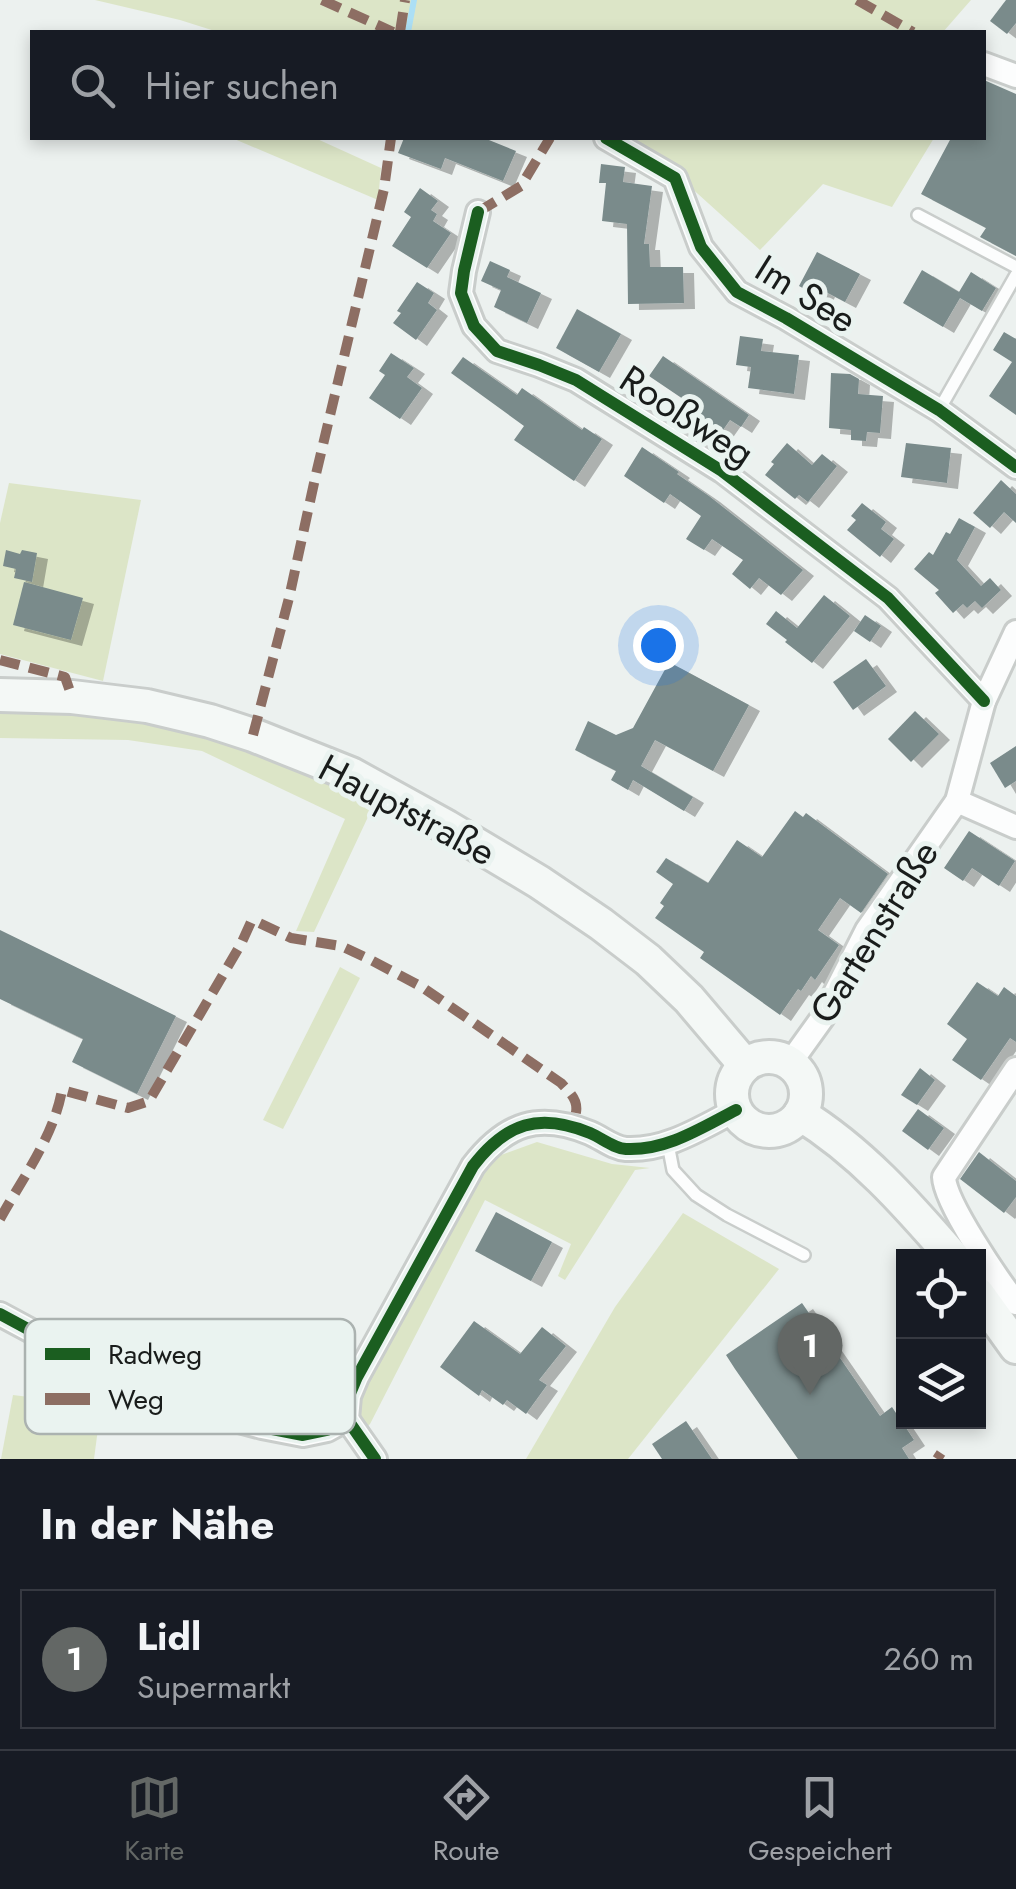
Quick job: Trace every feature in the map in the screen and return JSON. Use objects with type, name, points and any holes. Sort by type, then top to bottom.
[{"type":"main road","name":"Hauptstraße","points":[[0,696],[72,697],[148,706],[253,735],[351,774],[447,826],[601,924],[689,999],[746,1065]]},
{"type":"main road","points":[[768,1057],[790,1064],[798,1071],[806,1090],[800,1114],[785,1127],[763,1130],[743,1120],[733,1101],[734,1081],[746,1065],[768,1057]]},
{"type":"main road","points":[[800,1114],[842,1142],[877,1174],[946,1249]]},
{"type":"main road","points":[[986,1305],[1016,1347]]},
{"type":"street","points":[[986,65],[1016,76]]},
{"type":"street","name":"Im See","points":[[609,140],[675,178],[701,246],[738,292],[939,410],[1016,466]]},
{"type":"street","name":"Rooßweg","points":[[478,212],[461,294],[474,326],[497,352],[576,380],[722,471],[888,598],[984,701]]},
{"type":"street","name":"Gartenstraße","points":[[790,1064],[823,1017],[867,930],[957,801],[984,701],[1016,632]]},
{"type":"street","name":"Gartenstraße","points":[[957,801],[1016,827]]},
{"type":"street","points":[[1016,1069],[944,1177],[948,1193],[986,1262],[1016,1303]]},
{"type":"street","points":[[355,1383],[488,1146],[527,1124],[548,1122],[590,1134],[621,1149],[651,1148],[668,1144],[736,1110]]},
{"type":"street","points":[[0,1314],[25,1327]]},
{"type":"street","points":[[355,1430],[375,1459]]},
{"type":"lane","points":[[918,215],[1016,267]]},
{"type":"lane","points":[[939,410],[1016,275]]},
{"type":"lane","points":[[668,1144],[673,1170],[696,1196],[804,1254]]},
{"type":"green space","points":[[95,0],[971,0],[945,30],[212,30]]},
{"type":"green space","points":[[237,140],[319,140],[381,168],[378,200]]},
{"type":"green space","points":[[616,140],[933,140],[892,207],[823,184],[760,250],[677,175]]},
{"type":"green space","points":[[9,483],[141,500],[103,681],[0,654],[0,523]]},
{"type":"green space","points":[[0,710],[120,717],[188,729],[269,757],[375,802],[314,932],[296,931],[345,819],[202,751],[128,740],[0,738]]},
{"type":"green space","points":[[340,967],[360,978],[283,1129],[263,1120]]},
{"type":"green space","points":[[537,1142],[612,1164],[650,1168],[635,1170],[565,1280],[558,1276],[571,1244],[485,1200],[370,1424],[355,1434],[355,1397],[493,1158]]},
{"type":"green space","points":[[683,1213],[779,1269],[628,1459],[526,1459],[615,1307]]},
{"type":"green space","points":[[13,1395],[25,1396],[25,1434],[97,1434],[94,1459],[1,1459]]},
{"type":"building","points":[[1006,0],[1016,0],[1016,23],[1007,34],[990,21]]},
{"type":"building","points":[[986,81],[1016,94],[1016,256],[980,237],[986,228],[921,194],[950,140],[986,140]]},
{"type":"building","points":[[403,140],[489,140],[516,151],[503,181],[445,158],[441,169],[398,153]]},
{"type":"building","points":[[601,164],[625,167],[623,182],[652,186],[644,244],[649,244],[650,267],[683,267],[684,303],[628,304],[627,224],[602,221],[606,183],[599,183]]},
{"type":"building","points":[[420,188],[438,201],[431,210],[437,214],[433,221],[451,233],[427,268],[392,246],[411,217],[404,212]]},
{"type":"building","points":[[817,252],[860,274],[845,302],[824,291],[821,298],[799,286]]},
{"type":"building","points":[[490,261],[510,270],[507,277],[541,293],[527,323],[494,307],[501,290],[481,281]]},
{"type":"building","points":[[922,270],[959,292],[971,272],[996,288],[982,311],[960,298],[943,327],[903,303]]},
{"type":"building","points":[[417,282],[434,293],[428,303],[437,310],[416,340],[393,323]]},
{"type":"building","points":[[577,309],[621,334],[599,372],[556,348]]},
{"type":"building","points":[[1004,332],[1016,339],[1016,415],[989,396],[1012,362],[993,350]]},
{"type":"building","points":[[740,336],[763,339],[761,351],[799,355],[794,394],[748,388],[751,367],[736,365]]},
{"type":"building","points":[[391,353],[414,368],[407,377],[422,388],[400,419],[369,398],[385,375],[379,371]]},
{"type":"building","points":[[663,356],[749,415],[741,427],[730,420],[716,440],[674,412],[683,399],[649,376]]},
{"type":"building","points":[[463,357],[517,395],[522,388],[582,430],[584,427],[602,439],[574,481],[514,440],[524,426],[451,373]]},
{"type":"building","points":[[831,373],[850,374],[859,379],[858,394],[883,396],[880,433],[867,432],[866,441],[851,440],[851,430],[829,428]]},
{"type":"building","points":[[787,443],[812,465],[822,454],[837,466],[808,502],[799,495],[795,499],[765,475]]},
{"type":"building","points":[[906,443],[951,448],[947,483],[901,477]]},
{"type":"building","points":[[642,447],[803,570],[781,595],[759,578],[750,589],[732,574],[743,560],[712,539],[704,550],[686,539],[701,516],[670,494],[664,503],[624,476]]},
{"type":"building","points":[[1001,480],[1016,494],[1016,523],[1004,512],[990,528],[973,513]]},
{"type":"building","points":[[862,503],[886,522],[881,529],[894,539],[880,557],[847,530],[856,520],[851,516]]},
{"type":"building","points":[[959,518],[975,527],[957,560],[981,586],[990,578],[1001,590],[982,608],[975,601],[967,608],[963,604],[953,613],[935,593],[939,590],[914,569],[929,552],[933,555]]},
{"type":"building","points":[[6,550],[37,553],[32,582],[14,578],[16,569],[3,566]]},
{"type":"building","points":[[24,582],[83,598],[71,640],[13,625]]},
{"type":"building","points":[[824,595],[850,616],[812,663],[766,624],[776,611],[797,628]]},
{"type":"building","points":[[865,615],[881,626],[870,642],[854,631]]},
{"type":"building","points":[[866,659],[886,686],[853,710],[833,682]]},
{"type":"building","points":[[669,662],[749,705],[713,771],[655,740],[641,766],[693,797],[684,811],[633,780],[628,790],[611,780],[616,771],[575,750],[588,721],[616,735],[633,728]]},
{"type":"building","points":[[915,711],[939,734],[911,762],[888,739]]},
{"type":"building","points":[[1016,746],[1016,781],[1005,788],[990,763]]},
{"type":"building","points":[[795,811],[803,817],[806,813],[888,874],[861,913],[840,898],[818,930],[839,945],[815,980],[811,976],[801,991],[798,989],[780,1015],[700,958],[704,952],[655,918],[673,884],[656,872],[666,858],[708,883],[737,840],[762,857]]},
{"type":"building","points":[[969,831],[1015,861],[999,886],[972,868],[963,881],[944,868]]},
{"type":"building","points":[[0,930],[176,1016],[137,1094],[72,1062],[83,1039],[0,999]]},
{"type":"building","points":[[977,982],[998,996],[1004,987],[1016,996],[1016,1042],[1010,1038],[981,1080],[952,1060],[967,1039],[947,1024]]},
{"type":"building","points":[[920,1068],[935,1080],[917,1105],[901,1095]]},
{"type":"building","points":[[918,1109],[944,1128],[928,1150],[902,1131]]},
{"type":"building","points":[[979,1152],[1016,1181],[1016,1197],[1004,1213],[960,1179]]},
{"type":"building","points":[[496,1212],[552,1242],[531,1281],[475,1251]]},
{"type":"building","points":[[802,1303],[880,1416],[892,1407],[896,1429],[907,1429],[914,1440],[902,1448],[909,1459],[798,1459],[726,1355]]},
{"type":"building","points":[[474,1321],[520,1354],[542,1327],[566,1346],[539,1380],[547,1385],[526,1414],[507,1400],[503,1405],[482,1390],[479,1396],[440,1367]]},
{"type":"building","points":[[686,1421],[712,1459],[662,1459],[652,1444]]},
{"type":"waterway","points":[[408,30],[414,0]]},
{"type":"marked path","points":[[322,0],[389,30]]},
{"type":"marked path","points":[[400,30],[405,0]]},
{"type":"marked path","points":[[857,0],[910,30]]},
{"type":"marked path","points":[[253,735],[289,598],[384,189],[391,140]]},
{"type":"marked path","points":[[478,212],[521,186],[549,140]]},
{"type":"marked path","points":[[0,660],[65,677],[72,697]]},
{"type":"marked path","points":[[0,1219],[45,1140],[62,1090],[128,1108],[149,1101],[255,921],[291,938],[341,946],[422,987],[561,1083],[576,1103],[571,1127]]},
{"type":"marked path","points":[[937,1459],[941,1453]]},
{"type":"cycle path","points":[[609,140],[675,178],[701,247],[737,292],[939,410],[1016,467]]},
{"type":"cycle path","points":[[478,212],[461,293],[474,326],[497,351],[576,380],[722,471],[888,598],[984,701]]},
{"type":"cycle path","points":[[355,1382],[473,1166],[498,1140],[525,1126],[555,1123],[590,1133],[621,1148],[641,1149],[683,1137],[736,1110]]},
{"type":"cycle path","points":[[0,1314],[25,1327]]},
{"type":"cycle path","points":[[355,1430],[375,1459]]},
{"type":"cycle path","points":[[298,1434],[308,1434]]},
{"type":"place","name":"Lidl","points":[[810,1395]]}]
